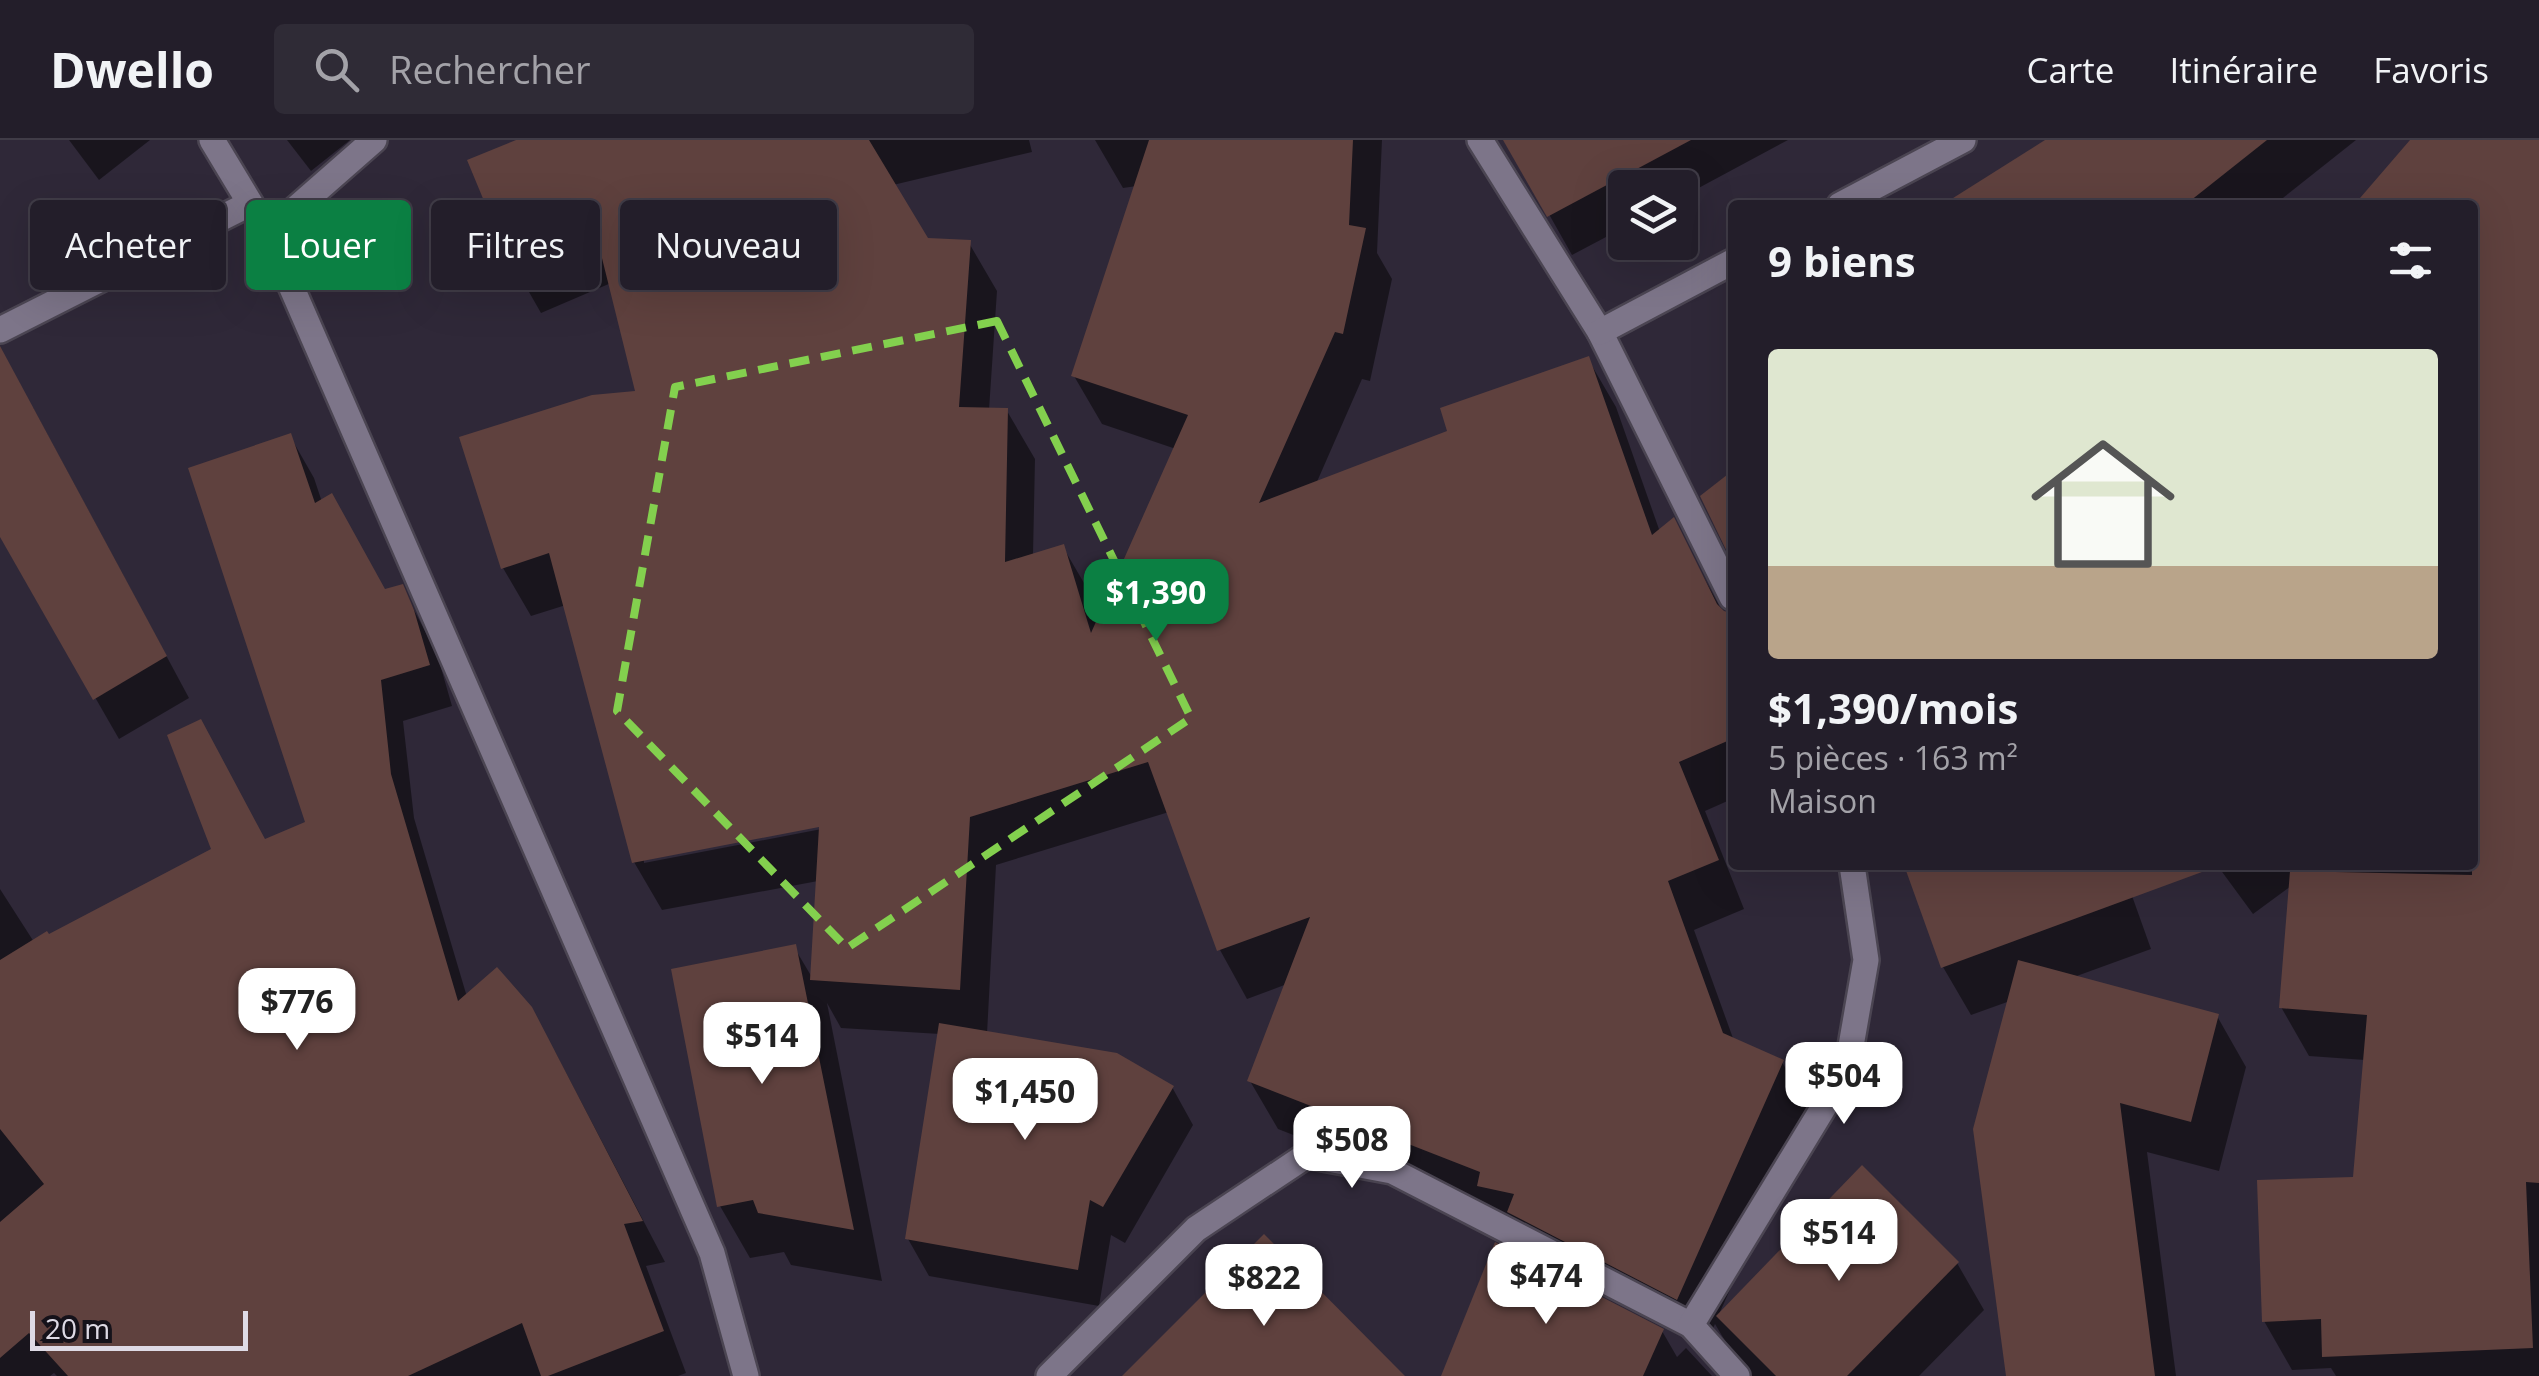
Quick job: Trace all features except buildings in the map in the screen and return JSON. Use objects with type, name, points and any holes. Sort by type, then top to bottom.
[{"type":"street","points":[[212,140],[247,200]]},
{"type":"street","points":[[306,200],[374,140]]},
{"type":"street","points":[[1480,140],[1600,332],[1728,589]]},
{"type":"street","points":[[1849,200],[1963,140]]},
{"type":"street","points":[[0,330],[246,206]]},
{"type":"street","points":[[1600,332],[1728,264]]},
{"type":"street","points":[[293,290],[712,1254],[746,1376]]},
{"type":"street","points":[[1691,1325],[1846,1069],[1866,960],[1853,870]]},
{"type":"street","points":[[1049,1376],[1196,1230],[1307,1155],[1392,1171],[1691,1325],[1737,1376]]},
{"type":"highlighted area","points":[[997,321],[1191,718],[847,948],[617,711],[675,387]]}]
